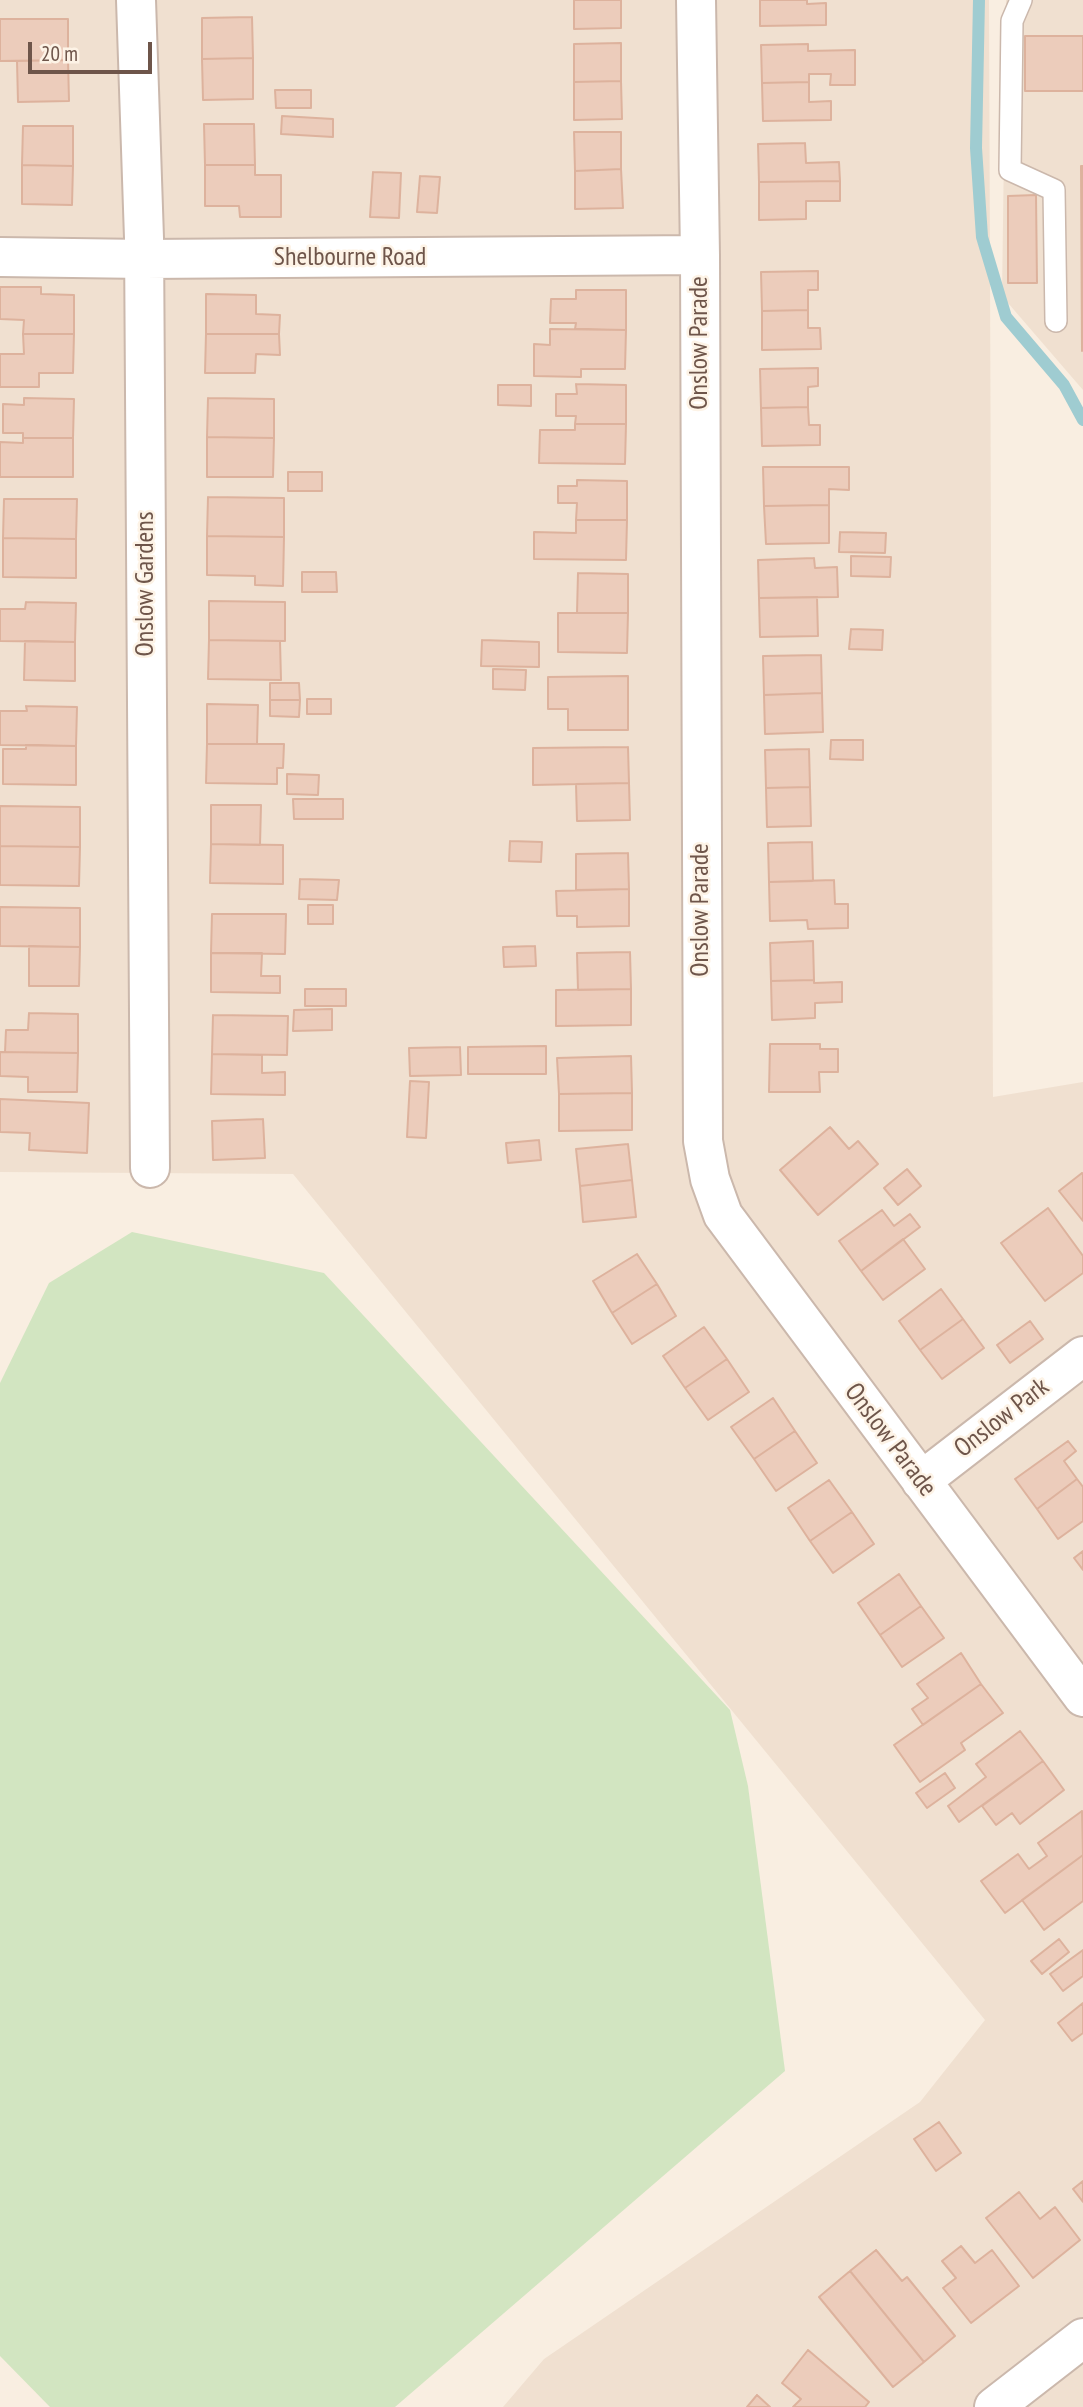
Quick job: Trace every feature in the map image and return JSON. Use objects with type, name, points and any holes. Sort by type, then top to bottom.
[{"type":"street","name":"Onslow Gardens","points":[[136,0],[145,259],[150,1168]]},
{"type":"street","name":"Onslow Parade","points":[[696,0],[700,255],[701,951],[703,1141],[708,1167],[723,1215],[1083,1697]]},
{"type":"street","name":"Shelbourne Road","points":[[0,257],[145,259],[700,255]]},
{"type":"street","name":"Onslow Park","points":[[921,1481],[1083,1356]]},
{"type":"street","points":[[994,2407],[1083,2338]]},
{"type":"lane","points":[[1021,0],[1012,21],[1010,170],[1054,190],[1056,321]]},
{"type":"shaded area","points":[[0,0],[989,0],[993,1097],[1083,1082],[1083,2407],[503,2407],[544,2359],[920,2102],[985,2020],[293,1174],[0,1172]]},
{"type":"shaded area","points":[[1006,0],[1083,0],[1083,390],[1002,296]]},
{"type":"green space","points":[[132,1232],[324,1273],[730,1710],[748,1786],[785,2071],[395,2407],[50,2407],[0,2356],[0,1383],[49,1283]]},
{"type":"building","points":[[574,0],[621,0],[621,28],[574,29]]},
{"type":"building","points":[[760,0],[807,0],[807,4],[826,3],[826,25],[760,26]]},
{"type":"building","points":[[252,17],[253,58],[202,59],[202,18]]},
{"type":"building","points":[[0,19],[68,19],[68,60],[0,61]]},
{"type":"building","points":[[1025,36],[1083,36],[1083,91],[1025,91]]},
{"type":"building","points":[[621,43],[621,81],[574,82],[574,44]]},
{"type":"building","points":[[808,44],[808,51],[855,50],[855,85],[830,85],[831,74],[809,74],[809,82],[762,83],[761,45]]},
{"type":"building","points":[[253,58],[253,99],[203,100],[202,59]]},
{"type":"building","points":[[68,60],[69,101],[18,102],[17,61]]},
{"type":"building","points":[[621,81],[622,119],[574,120],[574,82]]},
{"type":"building","points":[[809,82],[809,102],[831,101],[831,120],[763,121],[762,83]]},
{"type":"building","points":[[275,90],[311,90],[311,108],[276,108]]},
{"type":"building","points":[[282,116],[333,119],[333,137],[281,134]]},
{"type":"building","points":[[204,124],[254,124],[255,165],[205,165]]},
{"type":"building","points":[[23,126],[73,126],[73,166],[22,165]]},
{"type":"building","points":[[574,132],[621,132],[621,169],[575,171]]},
{"type":"building","points":[[805,143],[806,163],[839,162],[840,181],[759,182],[758,144]]},
{"type":"building","points":[[22,165],[73,166],[72,205],[22,204]]},
{"type":"building","points":[[205,165],[255,165],[255,175],[281,175],[281,217],[240,217],[239,206],[205,206]]},
{"type":"building","points":[[1081,166],[1083,166],[1082,351]]},
{"type":"building","points":[[621,169],[623,208],[575,209],[575,171]]},
{"type":"building","points":[[373,172],[401,173],[399,218],[370,217]]},
{"type":"building","points":[[420,176],[440,177],[437,213],[417,212]]},
{"type":"building","points":[[840,181],[840,201],[806,201],[806,219],[759,220],[759,182]]},
{"type":"building","points":[[1036,195],[1037,283],[1008,283],[1008,196]]},
{"type":"building","points":[[818,271],[818,290],[808,290],[808,310],[762,311],[761,272]]},
{"type":"building","points":[[0,287],[41,287],[41,294],[74,295],[74,334],[23,334],[24,320],[0,319]]},
{"type":"building","points":[[576,290],[626,290],[626,330],[575,329],[576,323],[550,323],[551,299],[576,299]]},
{"type":"building","points":[[206,294],[256,295],[256,314],[280,315],[279,334],[206,334]]},
{"type":"building","points":[[808,310],[808,328],[820,328],[821,349],[762,350],[762,311]]},
{"type":"building","points":[[550,329],[626,330],[625,369],[581,369],[581,377],[534,376],[534,344],[550,345]]},
{"type":"building","points":[[23,334],[74,334],[73,373],[39,373],[39,387],[0,387],[0,354],[24,354]]},
{"type":"building","points":[[206,334],[279,334],[280,355],[256,354],[255,373],[205,373]]},
{"type":"building","points":[[818,368],[818,386],[808,387],[808,407],[761,408],[760,369]]},
{"type":"building","points":[[576,384],[626,385],[626,424],[575,424],[576,416],[556,416],[556,394],[577,394]]},
{"type":"building","points":[[498,385],[531,385],[531,406],[498,405]]},
{"type":"building","points":[[24,398],[74,399],[73,438],[23,438],[23,433],[3,433],[3,404],[24,405]]},
{"type":"building","points":[[208,398],[274,399],[274,438],[207,437]]},
{"type":"building","points":[[808,407],[809,425],[820,425],[820,445],[762,446],[761,408]]},
{"type":"building","points":[[575,424],[626,424],[625,464],[539,463],[540,430],[575,430]]},
{"type":"building","points":[[207,437],[274,438],[273,477],[207,477]]},
{"type":"building","points":[[23,438],[73,438],[73,477],[0,477],[0,442],[23,443]]},
{"type":"building","points":[[763,467],[849,467],[849,490],[829,489],[829,505],[764,506]]},
{"type":"building","points":[[288,472],[322,472],[322,491],[288,491]]},
{"type":"building","points":[[577,480],[627,481],[627,520],[576,520],[577,503],[558,503],[558,486],[577,486]]},
{"type":"building","points":[[208,497],[284,498],[284,537],[207,536]]},
{"type":"building","points":[[4,499],[77,499],[76,539],[3,538]]},
{"type":"building","points":[[829,505],[829,543],[766,544],[764,506]]},
{"type":"building","points":[[576,520],[627,520],[626,560],[534,559],[534,532],[576,533]]},
{"type":"building","points":[[840,532],[886,533],[885,553],[839,552]]},
{"type":"building","points":[[207,536],[284,537],[283,586],[255,585],[255,576],[207,575]]},
{"type":"building","points":[[3,538],[76,539],[76,578],[3,577]]},
{"type":"building","points":[[851,556],[891,557],[890,577],[851,576]]},
{"type":"building","points":[[814,558],[815,568],[837,567],[838,597],[759,598],[758,560]]},
{"type":"building","points":[[302,572],[336,572],[337,592],[302,592]]},
{"type":"building","points":[[578,573],[628,574],[628,613],[577,613]]},
{"type":"building","points":[[817,597],[818,636],[760,637],[759,598]]},
{"type":"building","points":[[209,601],[285,602],[285,641],[209,640]]},
{"type":"building","points":[[26,602],[76,603],[75,642],[0,641],[0,609],[25,609]]},
{"type":"building","points":[[558,613],[628,613],[627,653],[558,652]]},
{"type":"building","points":[[851,629],[883,630],[882,650],[849,649]]},
{"type":"building","points":[[209,640],[280,641],[281,680],[208,679]]},
{"type":"building","points":[[482,640],[539,642],[539,667],[481,666]]},
{"type":"building","points":[[25,641],[75,642],[75,681],[24,680]]},
{"type":"building","points":[[821,655],[822,693],[764,695],[763,656]]},
{"type":"building","points":[[493,669],[526,670],[525,690],[493,689]]},
{"type":"building","points":[[628,676],[628,730],[568,730],[568,709],[548,709],[548,677]]},
{"type":"building","points":[[270,683],[299,683],[300,700],[270,700]]},
{"type":"building","points":[[822,693],[823,732],[765,734],[764,695]]},
{"type":"building","points":[[307,699],[331,699],[331,714],[307,714]]},
{"type":"building","points":[[270,700],[300,700],[299,717],[270,716]]},
{"type":"building","points":[[207,704],[258,705],[257,744],[207,744]]},
{"type":"building","points":[[26,706],[77,707],[76,746],[0,745],[0,711],[27,711]]},
{"type":"building","points":[[831,740],[863,740],[863,760],[830,759]]},
{"type":"building","points":[[207,744],[284,744],[283,768],[277,768],[277,784],[206,783]]},
{"type":"building","points":[[26,745],[76,746],[76,785],[3,784],[3,749],[26,749]]},
{"type":"building","points":[[628,747],[629,783],[533,785],[533,748]]},
{"type":"building","points":[[809,749],[810,787],[766,788],[765,750]]},
{"type":"building","points":[[287,774],[319,775],[318,795],[287,794]]},
{"type":"building","points":[[629,783],[630,820],[577,821],[576,784]]},
{"type":"building","points":[[810,787],[811,826],[767,827],[766,788]]},
{"type":"building","points":[[293,799],[343,799],[343,819],[294,819]]},
{"type":"building","points":[[211,805],[261,805],[260,845],[211,844]]},
{"type":"building","points":[[0,806],[80,807],[80,847],[0,846]]},
{"type":"building","points":[[510,841],[542,842],[541,862],[509,861]]},
{"type":"building","points":[[812,842],[813,881],[769,882],[768,843]]},
{"type":"building","points":[[211,844],[283,845],[283,884],[210,883]]},
{"type":"building","points":[[0,846],[80,847],[79,886],[0,885]]},
{"type":"building","points":[[628,853],[629,889],[576,890],[576,854]]},
{"type":"building","points":[[300,879],[339,880],[337,900],[299,899]]},
{"type":"building","points":[[834,880],[835,904],[848,904],[848,928],[808,929],[807,920],[770,921],[769,882]]},
{"type":"building","points":[[629,889],[629,926],[577,927],[577,916],[557,916],[556,891]]},
{"type":"building","points":[[308,905],[333,905],[333,924],[308,924]]},
{"type":"building","points":[[0,907],[80,908],[80,947],[0,946]]},
{"type":"building","points":[[212,914],[286,914],[285,954],[211,953]]},
{"type":"building","points":[[813,941],[814,980],[771,981],[770,943]]},
{"type":"building","points":[[29,946],[80,947],[79,986],[29,986]]},
{"type":"building","points":[[535,946],[536,966],[504,967],[503,947]]},
{"type":"building","points":[[630,952],[631,989],[578,990],[577,953]]},
{"type":"building","points":[[211,953],[262,953],[261,976],[280,976],[280,993],[211,992]]},
{"type":"building","points":[[814,980],[814,983],[842,982],[842,1002],[815,1003],[815,1018],[772,1020],[771,981]]},
{"type":"building","points":[[305,989],[346,989],[346,1006],[305,1006]]},
{"type":"building","points":[[631,989],[631,1025],[556,1026],[556,990]]},
{"type":"building","points":[[332,1009],[332,1030],[293,1031],[294,1010]]},
{"type":"building","points":[[29,1013],[78,1014],[78,1053],[5,1052],[6,1030],[28,1030]]},
{"type":"building","points":[[213,1015],[288,1016],[287,1055],[212,1054]]},
{"type":"building","points":[[770,1044],[820,1044],[820,1049],[838,1049],[838,1072],[819,1072],[820,1092],[769,1092]]},
{"type":"building","points":[[546,1046],[546,1074],[468,1074],[468,1047]]},
{"type":"building","points":[[460,1047],[461,1075],[410,1076],[409,1048]]},
{"type":"building","points":[[0,1052],[78,1053],[77,1092],[28,1092],[28,1077],[0,1076]]},
{"type":"building","points":[[212,1054],[262,1055],[262,1073],[285,1072],[285,1095],[211,1094]]},
{"type":"building","points":[[631,1056],[632,1093],[559,1094],[557,1058]]},
{"type":"building","points":[[410,1081],[429,1082],[426,1138],[407,1137]]},
{"type":"building","points":[[632,1093],[632,1130],[559,1131],[559,1094]]},
{"type":"building","points":[[0,1099],[89,1103],[87,1153],[29,1150],[30,1133],[0,1132]]},
{"type":"building","points":[[263,1119],[265,1158],[213,1160],[212,1121]]},
{"type":"building","points":[[830,1127],[849,1149],[858,1141],[878,1164],[818,1215],[780,1170]]},
{"type":"building","points":[[539,1140],[541,1160],[508,1163],[506,1143]]},
{"type":"building","points":[[628,1144],[632,1180],[580,1186],[576,1149]]},
{"type":"building","points":[[907,1169],[921,1186],[898,1205],[884,1188]]},
{"type":"building","points":[[1083,1174],[1083,1221],[1059,1191]]},
{"type":"building","points":[[632,1180],[636,1217],[583,1222],[580,1186]]},
{"type":"building","points":[[1048,1208],[1083,1256],[1083,1273],[1045,1301],[1001,1243]]},
{"type":"building","points":[[882,1210],[894,1226],[910,1214],[920,1227],[861,1271],[839,1241]]},
{"type":"building","points":[[903,1239],[925,1269],[883,1300],[861,1271]]},
{"type":"building","points":[[637,1254],[657,1284],[612,1313],[593,1281]]},
{"type":"building","points":[[657,1284],[676,1316],[632,1344],[612,1313]]},
{"type":"building","points":[[941,1289],[963,1319],[920,1350],[899,1321]]},
{"type":"building","points":[[963,1319],[984,1348],[942,1379],[920,1350]]},
{"type":"building","points":[[1030,1321],[1043,1339],[1010,1363],[997,1345]]},
{"type":"building","points":[[704,1327],[727,1359],[685,1388],[663,1356]]},
{"type":"building","points":[[727,1359],[749,1392],[708,1420],[685,1388]]},
{"type":"building","points":[[773,1398],[795,1431],[754,1459],[731,1427]]},
{"type":"building","points":[[795,1431],[817,1463],[776,1491],[754,1459]]},
{"type":"building","points":[[1068,1441],[1076,1451],[1064,1461],[1077,1479],[1037,1509],[1015,1479]]},
{"type":"building","points":[[1077,1479],[1083,1487],[1083,1521],[1058,1539],[1037,1509]]},
{"type":"building","points":[[829,1480],[852,1512],[810,1541],[788,1508]]},
{"type":"building","points":[[852,1512],[874,1544],[833,1573],[810,1541]]},
{"type":"building","points":[[1083,1551],[1083,1570],[1074,1558]]},
{"type":"building","points":[[899,1574],[921,1606],[880,1635],[858,1603]]},
{"type":"building","points":[[921,1606],[944,1638],[902,1667],[880,1635]]},
{"type":"building","points":[[961,1653],[981,1684],[923,1725],[912,1709],[928,1698],[917,1684]]},
{"type":"building","points":[[981,1684],[1003,1713],[961,1743],[965,1750],[920,1782],[894,1745]]},
{"type":"building","points":[[1020,1731],[1043,1761],[959,1822],[948,1806],[986,1777],[976,1764]]},
{"type":"building","points":[[1043,1761],[1064,1790],[1020,1824],[1012,1813],[996,1825],[982,1806]]},
{"type":"building","points":[[945,1773],[955,1788],[927,1808],[916,1793]]},
{"type":"building","points":[[1082,1811],[1083,1855],[1005,1913],[981,1881],[1018,1854],[1029,1869],[1047,1856],[1038,1843]]},
{"type":"building","points":[[1083,1855],[1083,1901],[1044,1930],[1022,1900]]},
{"type":"building","points":[[1059,1939],[1069,1952],[1042,1974],[1031,1961]]},
{"type":"building","points":[[1083,1950],[1083,1976],[1063,1991],[1050,1974]]},
{"type":"building","points":[[1083,2003],[1083,2033],[1072,2041],[1058,2023]]},
{"type":"building","points":[[939,2122],[961,2153],[936,2171],[914,2139]]},
{"type":"building","points":[[1083,2181],[1083,2202],[1073,2189]]},
{"type":"building","points":[[1019,2192],[1040,2219],[1055,2207],[1080,2240],[1033,2278],[986,2218]]},
{"type":"building","points":[[961,2246],[975,2263],[992,2250],[1019,2286],[971,2323],[943,2288],[956,2278],[942,2261]]},
{"type":"building","points":[[876,2250],[902,2281],[907,2277],[955,2336],[924,2362],[850,2271]]},
{"type":"building","points":[[850,2271],[924,2362],[893,2387],[819,2297]]},
{"type":"building","points":[[808,2350],[869,2402],[865,2407],[793,2407],[801,2399],[782,2383]]},
{"type":"building","points":[[757,2395],[770,2407],[747,2407]]},
{"type":"waterway","points":[[979,0],[976,148],[982,237],[1006,317],[1064,385],[1083,420]]}]
